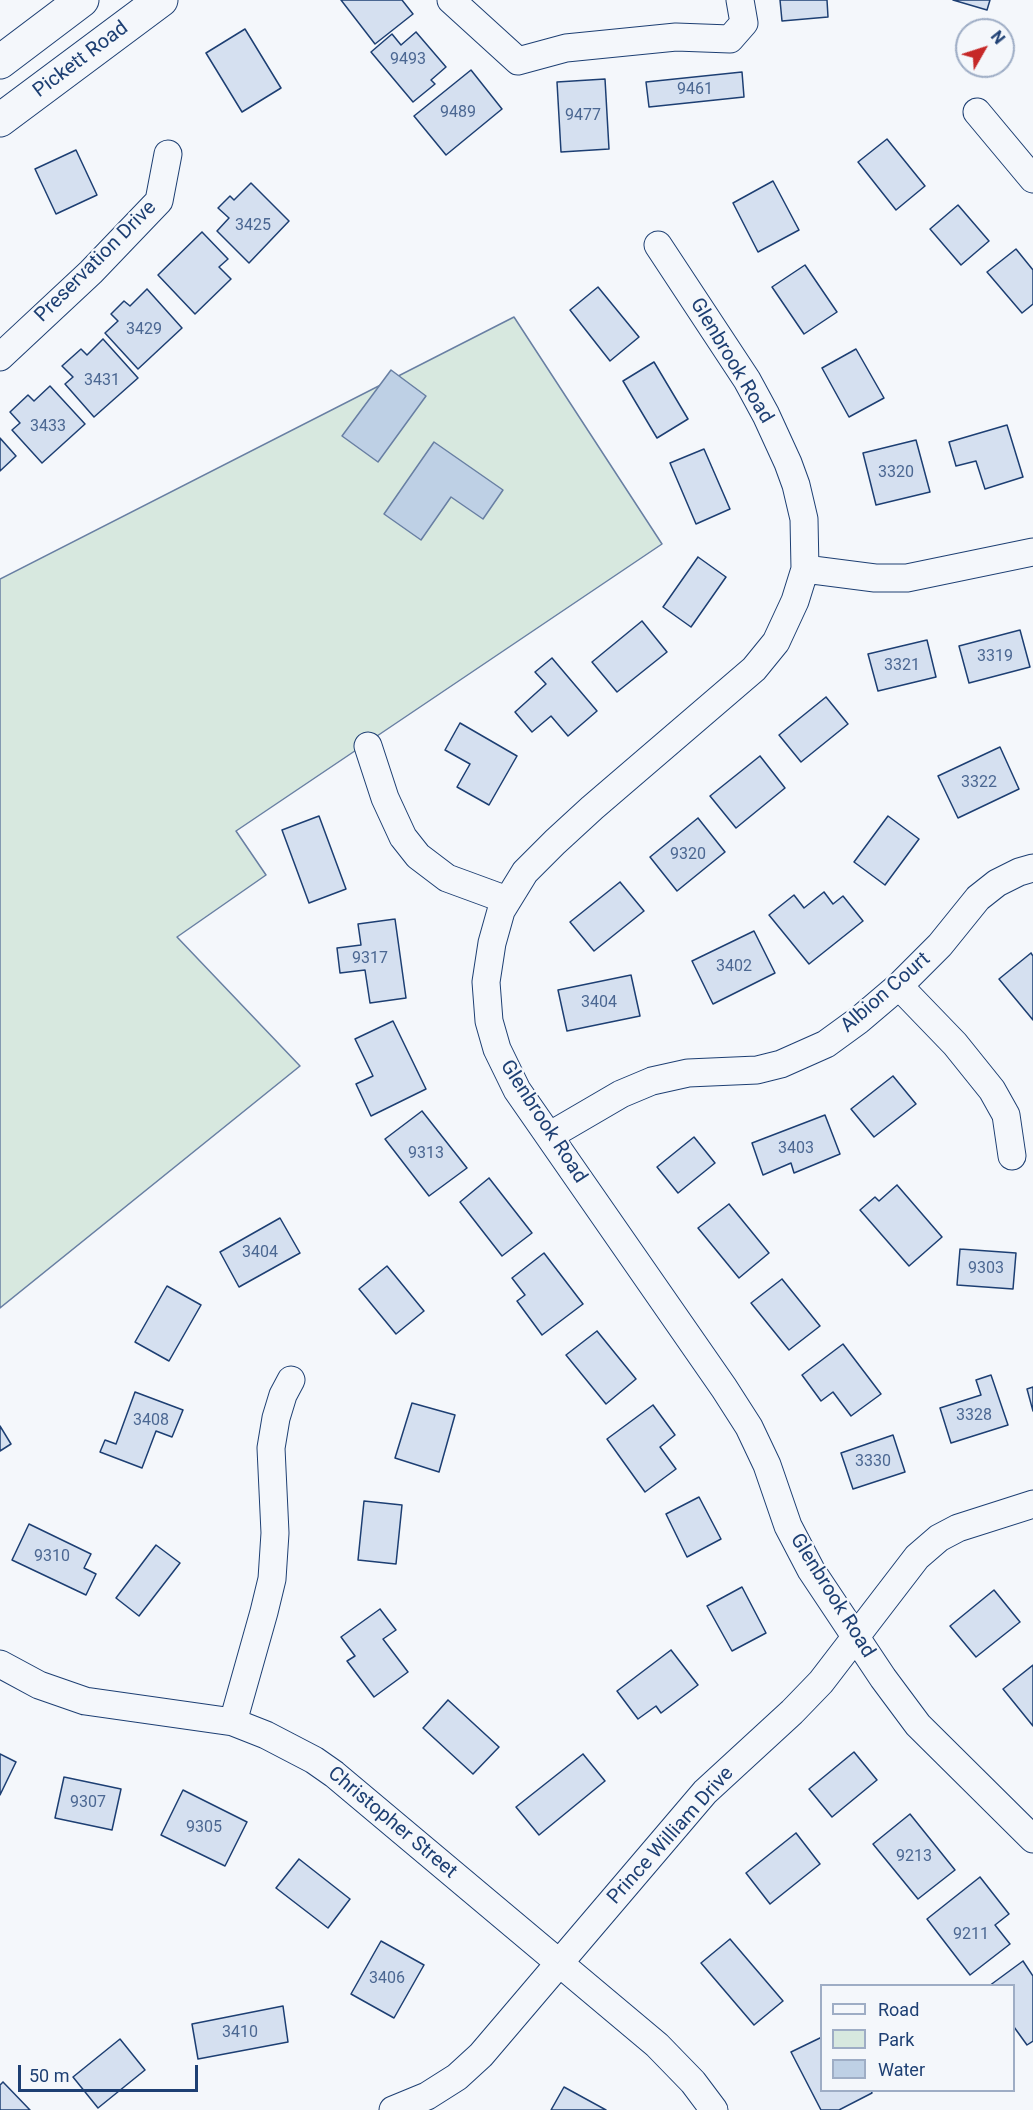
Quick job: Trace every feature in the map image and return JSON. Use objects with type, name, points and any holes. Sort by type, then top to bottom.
[{"type":"main road","points":[[0,63],[82,0]]},
{"type":"main road","name":"Pickett Road","points":[[0,120],[161,0]]},
{"type":"street","points":[[451,0],[518,61],[566,48],[676,37],[730,39],[744,23],[740,0]]},
{"type":"street","points":[[977,112],[1033,179]]},
{"type":"street","name":"Preservation Drive","points":[[0,357],[91,272],[159,201],[168,154]]},
{"type":"street","name":"Glenbrook Road","points":[[658,245],[747,380],[788,463],[804,519],[805,569],[795,600],[776,642],[754,669],[555,842],[525,872],[501,911],[492,943],[486,982],[489,1021],[496,1049],[508,1076],[724,1388],[748,1427],[767,1465],[788,1526],[811,1570],[883,1678],[918,1725],[1033,1839]]},
{"type":"street","points":[[805,569],[875,578],[906,578],[1033,552]]},
{"type":"street","points":[[368,746],[385,798],[403,837],[418,856],[447,878],[507,900]]},
{"type":"street","name":"Albion Court","points":[[549,1136],[621,1094],[652,1081],[688,1073],[757,1070],[781,1064],[826,1044],[860,1020],[899,986],[940,945],[978,898],[997,883],[1033,868]]},
{"type":"street","points":[[899,986],[955,1044],[992,1090],[1006,1115],[1012,1156]]},
{"type":"street","points":[[233,1722],[272,1579],[275,1533],[272,1448],[276,1418],[283,1395],[291,1380]]},
{"type":"street","name":"Prince William Drive","points":[[393,2110],[427,2096],[457,2077],[481,2055],[705,1792],[792,1712],[820,1682],[917,1557],[939,1538],[972,1522],[1033,1504]]},
{"type":"street","name":"Christopher Street","points":[[0,1664],[39,1685],[85,1701],[233,1722],[276,1740],[314,1760],[334,1774],[657,2045],[693,2082],[714,2110]]},
{"type":"green space","points":[[514,317],[662,544],[236,831],[266,875],[177,937],[300,1066],[0,1308],[0,579]]},
{"type":"water","points":[[391,370],[426,396],[378,462],[342,436]]},
{"type":"water","points":[[434,442],[503,490],[483,519],[451,497],[421,540],[384,514]]},
{"type":"building","points":[[341,0],[402,0],[413,14],[375,44]]},
{"type":"building","points":[[780,0],[827,0],[828,17],[782,21]]},
{"type":"building","points":[[953,0],[990,0],[987,10]]},
{"type":"building","points":[[245,29],[281,88],[242,112],[206,53]]},
{"type":"building","points":[[416,32],[446,67],[431,80],[435,84],[413,102],[371,52],[392,34],[401,45]]},
{"type":"building","points":[[471,70],[502,109],[446,155],[414,116]]},
{"type":"building","points":[[742,72],[744,97],[649,107],[646,82]]},
{"type":"building","points":[[605,79],[609,149],[561,152],[557,82]]},
{"type":"building","points":[[887,139],[925,186],[896,210],[858,162]]},
{"type":"building","points":[[76,150],[97,195],[56,214],[35,169]]},
{"type":"building","points":[[773,181],[799,230],[758,252],[733,203]]},
{"type":"building","points":[[251,183],[289,221],[249,263],[217,231],[229,218],[218,208],[230,196],[234,200]]},
{"type":"building","points":[[958,205],[989,241],[961,265],[930,229]]},
{"type":"building","points":[[202,232],[228,259],[219,267],[231,279],[195,314],[158,275]]},
{"type":"building","points":[[1016,249],[1033,270],[1033,304],[1022,313],[987,272]]},
{"type":"building","points":[[805,265],[837,312],[804,334],[772,287]]},
{"type":"building","points":[[598,287],[639,337],[610,361],[570,310]]},
{"type":"building","points":[[147,289],[182,328],[138,369],[105,333],[118,321],[111,314],[124,301],[130,306]]},
{"type":"building","points":[[103,339],[138,378],[94,417],[65,384],[73,377],[62,366],[81,349],[87,355]]},
{"type":"building","points":[[856,349],[884,398],[849,417],[822,368]]},
{"type":"building","points":[[654,362],[688,419],[657,438],[623,381]]},
{"type":"building","points":[[50,386],[85,424],[42,463],[12,430],[20,423],[10,412],[28,395],[34,401]]},
{"type":"building","points":[[1007,425],[1023,477],[985,489],[976,461],[956,466],[949,442]]},
{"type":"building","points":[[0,438],[16,456],[0,471]]},
{"type":"building","points":[[916,440],[930,492],[876,505],[863,453]]},
{"type":"building","points":[[704,449],[730,509],[696,524],[670,463]]},
{"type":"building","points":[[698,557],[726,577],[691,627],[663,607]]},
{"type":"building","points":[[642,621],[667,652],[617,692],[592,662]]},
{"type":"building","points":[[1020,630],[1030,667],[969,683],[959,646]]},
{"type":"building","points":[[927,640],[936,677],[878,691],[868,654]]},
{"type":"building","points":[[552,658],[597,711],[568,736],[551,716],[532,732],[515,712],[546,684],[535,672]]},
{"type":"building","points":[[826,697],[848,724],[801,762],[779,735]]},
{"type":"building","points":[[460,723],[517,756],[489,805],[457,787],[470,764],[445,750]]},
{"type":"building","points":[[1000,747],[1019,789],[958,818],[938,776]]},
{"type":"building","points":[[760,756],[785,788],[736,828],[710,796]]},
{"type":"building","points":[[319,816],[346,889],[309,903],[282,830]]},
{"type":"building","points":[[888,816],[919,839],[885,885],[854,862]]},
{"type":"building","points":[[698,818],[725,852],[677,891],[650,857]]},
{"type":"building","points":[[620,882],[644,911],[594,951],[570,922]]},
{"type":"building","points":[[824,892],[833,904],[843,896],[863,921],[809,964],[769,915],[794,895],[804,908]]},
{"type":"building","points":[[395,919],[406,998],[370,1003],[365,970],[340,973],[337,948],[361,945],[358,924]]},
{"type":"building","points":[[754,931],[775,973],[713,1004],[692,961]]},
{"type":"building","points":[[1031,953],[1033,956],[1033,1020],[999,979]]},
{"type":"building","points":[[631,975],[640,1016],[567,1031],[558,990]]},
{"type":"building","points":[[393,1021],[426,1089],[371,1116],[356,1084],[373,1076],[355,1039]]},
{"type":"building","points":[[893,1076],[916,1104],[874,1137],[851,1109]]},
{"type":"building","points":[[422,1111],[467,1168],[429,1196],[385,1139]]},
{"type":"building","points":[[825,1115],[840,1154],[794,1173],[791,1163],[763,1175],[752,1143]]},
{"type":"building","points":[[694,1137],[715,1163],[678,1193],[657,1167]]},
{"type":"building","points":[[489,1178],[532,1233],[502,1256],[460,1202]]},
{"type":"building","points":[[897,1185],[942,1237],[909,1266],[860,1210],[875,1197],[879,1201]]},
{"type":"building","points":[[729,1204],[769,1253],[739,1278],[698,1228]]},
{"type":"building","points":[[280,1218],[300,1253],[239,1287],[220,1252]]},
{"type":"building","points":[[960,1249],[1016,1253],[1013,1289],[957,1285]]},
{"type":"building","points":[[544,1253],[583,1304],[542,1335],[517,1301],[525,1295],[512,1278]]},
{"type":"building","points":[[387,1266],[424,1311],[396,1334],[359,1289]]},
{"type":"building","points":[[782,1279],[820,1326],[789,1350],[751,1303]]},
{"type":"building","points":[[167,1286],[201,1305],[169,1361],[135,1342]]},
{"type":"building","points":[[597,1331],[636,1379],[606,1404],[566,1355]]},
{"type":"building","points":[[843,1344],[881,1394],[851,1416],[833,1392],[821,1401],[802,1375]]},
{"type":"building","points":[[991,1375],[1008,1425],[951,1443],[940,1408],[981,1395],[976,1380]]},
{"type":"building","points":[[1033,1387],[1033,1411],[1027,1389]]},
{"type":"building","points":[[135,1392],[183,1410],[172,1437],[156,1431],[142,1468],[100,1452],[105,1440],[116,1444]]},
{"type":"building","points":[[412,1403],[455,1415],[439,1472],[395,1458]]},
{"type":"building","points":[[653,1405],[675,1435],[660,1447],[676,1469],[645,1492],[607,1439]]},
{"type":"building","points":[[0,1426],[11,1444],[0,1451]]},
{"type":"building","points":[[893,1435],[905,1472],[853,1489],[841,1453]]},
{"type":"building","points":[[699,1497],[721,1539],[687,1557],[666,1514]]},
{"type":"building","points":[[364,1501],[402,1505],[396,1564],[358,1560]]},
{"type":"building","points":[[29,1524],[91,1554],[84,1568],[96,1574],[86,1595],[12,1560]]},
{"type":"building","points":[[156,1545],[180,1563],[139,1616],[116,1598]]},
{"type":"building","points":[[742,1587],[766,1633],[732,1651],[707,1606]]},
{"type":"building","points":[[994,1590],[1020,1622],[976,1657],[950,1626]]},
{"type":"building","points":[[380,1609],[396,1630],[383,1639],[408,1672],[374,1697],[347,1661],[355,1656],[341,1637]]},
{"type":"building","points":[[671,1650],[698,1685],[661,1713],[656,1706],[638,1719],[617,1691]]},
{"type":"building","points":[[1033,1665],[1033,1726],[1003,1689]]},
{"type":"building","points":[[448,1700],[499,1747],[473,1774],[423,1728]]},
{"type":"building","points":[[854,1752],[877,1780],[832,1817],[809,1789]]},
{"type":"building","points":[[0,1754],[16,1762],[0,1795]]},
{"type":"building","points":[[583,1754],[605,1781],[539,1835],[516,1807]]},
{"type":"building","points":[[64,1777],[121,1789],[112,1830],[55,1818]]},
{"type":"building","points":[[183,1790],[247,1822],[225,1866],[161,1835]]},
{"type":"building","points":[[910,1814],[955,1870],[918,1899],[873,1844]]},
{"type":"building","points":[[796,1833],[820,1864],[770,1904],[746,1873]]},
{"type":"building","points":[[299,1859],[350,1899],[328,1928],[276,1888]]},
{"type":"building","points":[[980,1877],[1009,1914],[995,1925],[1010,1944],[970,1975],[927,1919]]},
{"type":"building","points":[[730,1939],[783,2001],[754,2025],[701,1963]]},
{"type":"building","points":[[381,1941],[424,1965],[394,2018],[351,1994]]},
{"type":"building","points":[[1023,1961],[1033,1976],[1033,2041],[1027,2045],[1015,2028],[1015,1984],[992,1984]]},
{"type":"building","points":[[283,2006],[288,2042],[198,2059],[192,2024]]},
{"type":"building","points":[[820,2038],[820,2092],[872,2093],[839,2110],[821,2110],[791,2052]]},
{"type":"building","points":[[120,2039],[145,2070],[98,2108],[73,2077]]},
{"type":"building","points":[[3,2082],[30,2110],[0,2110],[0,2085]]},
{"type":"building","points":[[564,2087],[606,2110],[551,2110]]}]
